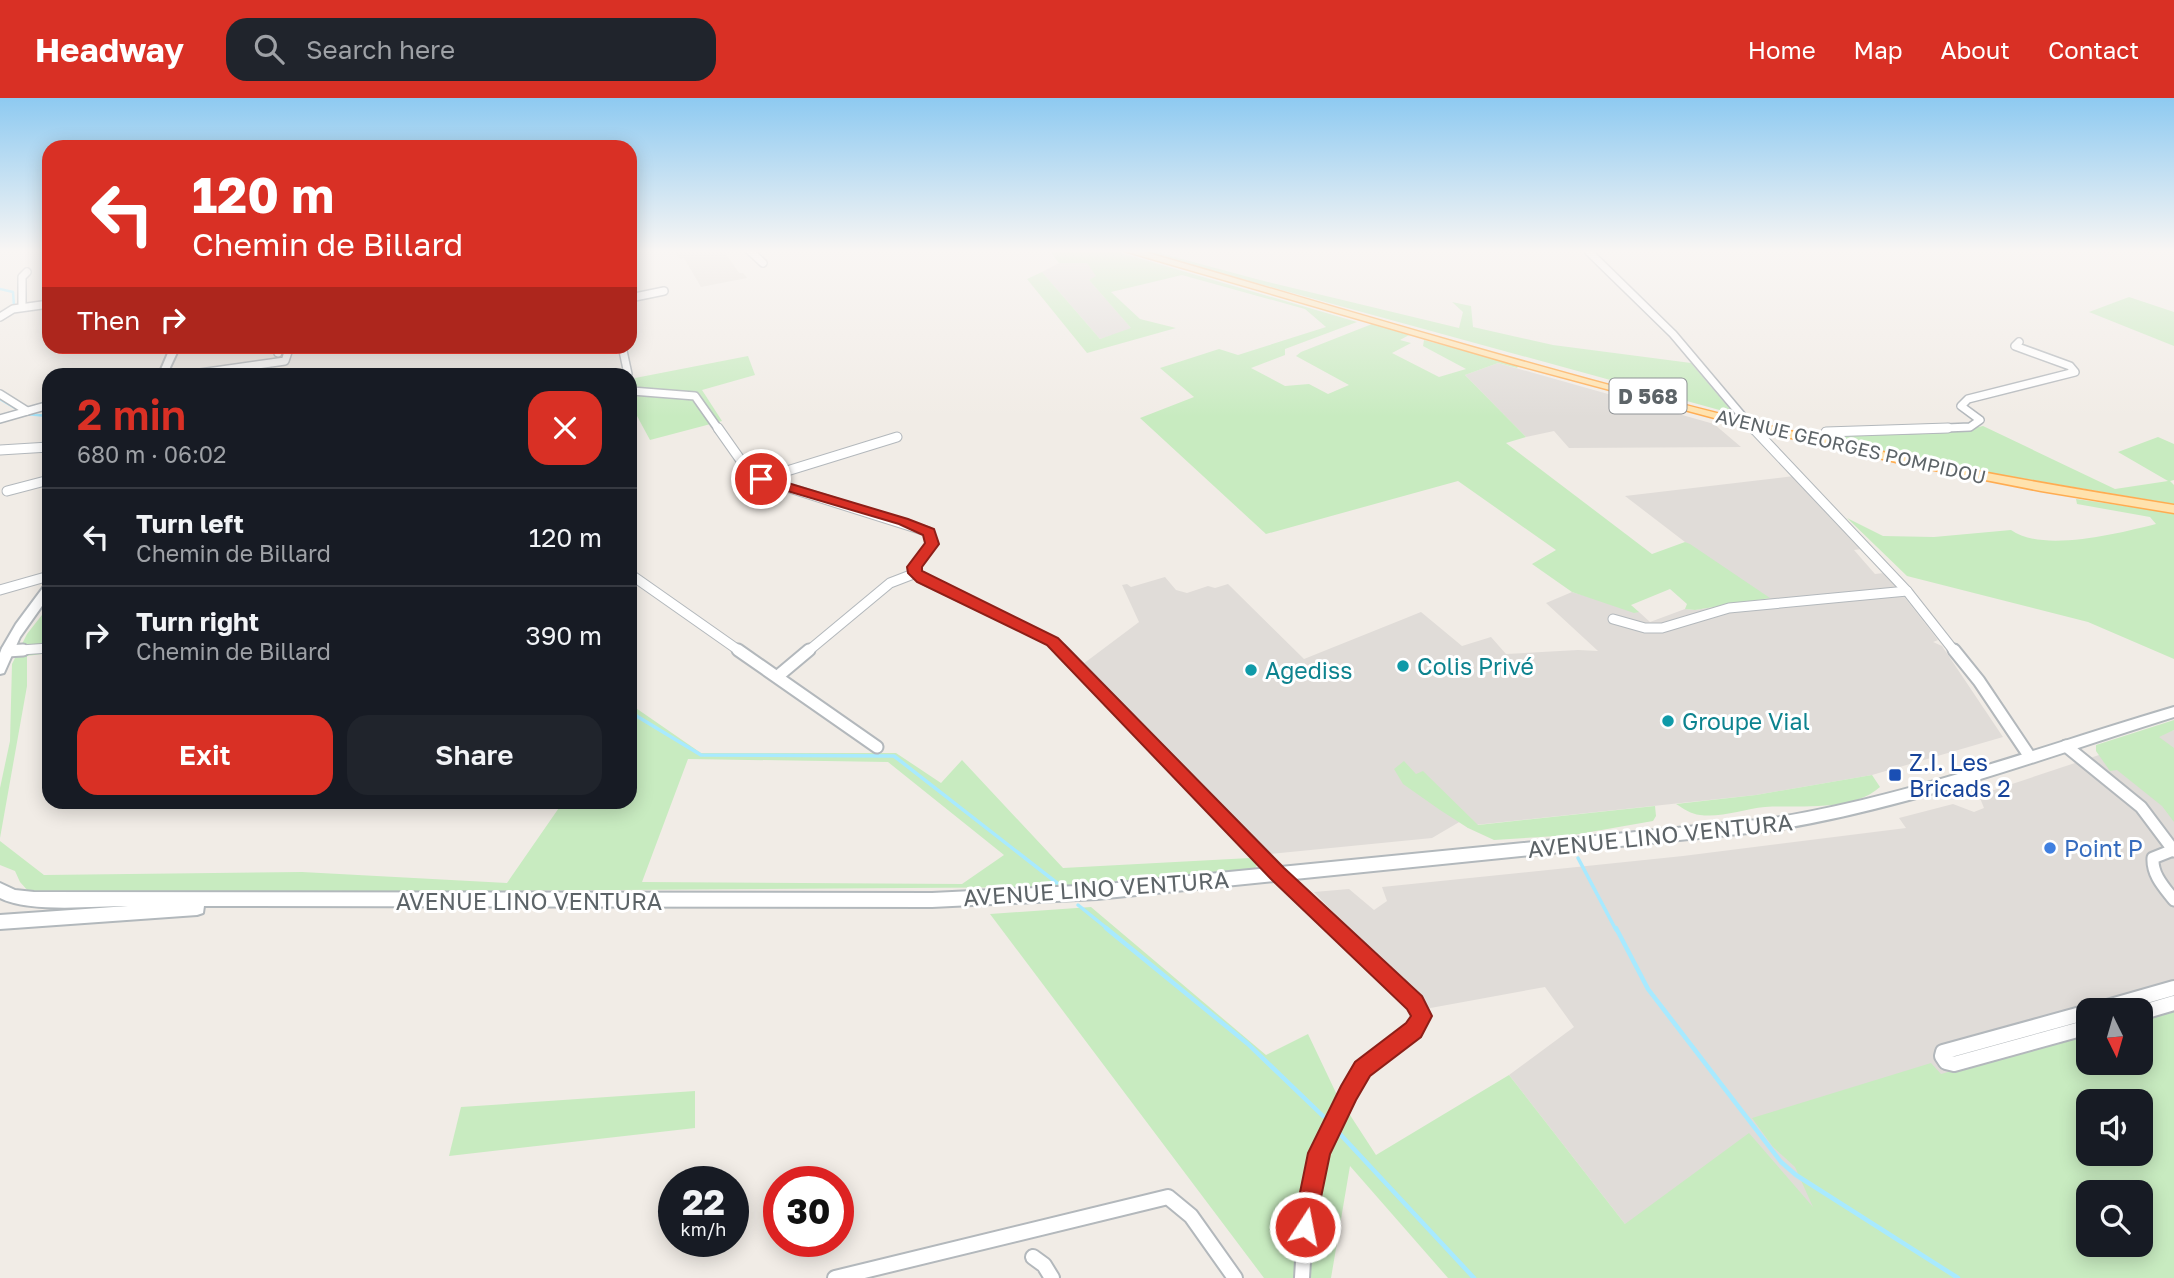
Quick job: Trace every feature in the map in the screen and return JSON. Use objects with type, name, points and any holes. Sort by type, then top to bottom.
[{"type":"main road","name":"AVENUE GEORGES POMPIDOU","points":[[1325,306],[1749,425],[2006,481],[2174,509]]},
{"type":"main road","name":"AVENUE LINO VENTURA","points":[[0,890],[12,897],[34,899],[107,897],[292,901],[932,900],[1097,892],[1754,826],[1819,817],[1912,794],[2174,712]]},
{"type":"main road","name":"AVENUE LINO VENTURA","points":[[0,922],[292,901]]},
{"type":"street","points":[[0,317],[6,311],[30,306]]},
{"type":"street","points":[[1644,306],[1673,334],[1749,425],[1907,591],[1979,681],[2030,757]]},
{"type":"street","points":[[1821,441],[1826,432],[1969,428],[1980,420],[1961,406],[1968,399],[2076,372],[2070,366],[2015,346],[2019,342]]},
{"type":"street","points":[[235,368],[285,361],[287,354]]},
{"type":"street","points":[[637,392],[646,395],[686,393],[695,396],[749,471],[761,479],[929,532],[932,544],[915,567],[916,573],[922,579],[1053,642],[1278,873],[1414,1002],[1422,1016],[1413,1030],[1362,1069],[1319,1153],[1305,1227],[1302,1278]]},
{"type":"street","points":[[0,394],[27,411]]},
{"type":"street","points":[[0,419],[42,407]]},
{"type":"street","points":[[761,479],[897,437]]},
{"type":"street","points":[[0,450],[42,447]]},
{"type":"street","points":[[7,491],[42,482]]},
{"type":"street","points":[[778,676],[890,583],[916,573]]},
{"type":"street","points":[[0,590],[42,578]]},
{"type":"street","points":[[637,579],[877,747]]},
{"type":"street","points":[[1613,619],[1645,628],[1662,628],[1729,608],[1907,591]]},
{"type":"street","points":[[0,670],[7,651],[42,600]]},
{"type":"street","points":[[7,651],[42,648]]},
{"type":"street","points":[[2066,746],[2141,807],[2174,850],[2154,858],[2154,872],[2174,900]]},
{"type":"street","points":[[2139,998],[2174,988]]},
{"type":"street","points":[[2153,1009],[2174,1003]]},
{"type":"street","points":[[2076,1015],[1943,1052],[1942,1056],[1946,1062],[1954,1064],[2076,1030]]},
{"type":"street","points":[[835,1278],[1168,1197],[1191,1216],[1235,1278]]},
{"type":"street","points":[[1033,1257],[1044,1265],[1052,1278]]},
{"type":"shaded area","points":[[1071,306],[1112,306],[1132,329],[1100,339]]},
{"type":"shaded area","points":[[1498,363],[1714,424],[1741,447],[1569,448],[1554,431],[1526,437],[1465,375]]},
{"type":"shaded area","points":[[1794,476],[1862,549],[1854,550],[1875,574],[1884,573],[1895,585],[1938,640],[1933,642],[1942,646],[2003,737],[1872,775],[1756,795],[1475,825],[1468,828],[1461,821],[1432,838],[1269,854],[1083,664],[1139,622],[1122,585],[1131,587],[1165,577],[1176,590],[1187,593],[1208,586],[1215,588],[1228,584],[1304,659],[1421,612],[1462,646],[1491,637],[1506,654],[1598,651],[1546,603],[1572,592],[1639,612],[1650,622],[1685,609],[1695,610],[1769,598],[1685,542],[1625,496]]},
{"type":"shaded area","points":[[2174,730],[2174,1278],[1625,1224],[1509,1075],[1574,1027],[1545,987],[1425,1009],[1314,892],[1349,889],[1374,910],[1387,901],[1382,887],[1683,856],[1906,828],[1899,818],[1953,804],[1974,812],[1984,808],[1980,798],[1985,793]]},
{"type":"green space","points":[[1049,306],[1071,306],[1100,339],[1131,328],[1112,306],[1126,306],[1140,319],[1176,328],[1087,353]]},
{"type":"green space","points":[[1294,306],[1357,322],[1285,349],[1285,355],[1251,368],[1285,386],[1309,384],[1328,394],[1349,385],[1296,356],[1372,324],[1409,335],[1400,340],[1411,343],[1392,353],[1439,377],[1466,369],[1423,346],[1424,340],[1519,365],[1517,368],[1498,363],[1465,375],[1526,437],[1506,443],[1652,554],[1685,542],[1770,598],[1695,610],[1685,609],[1687,604],[1670,589],[1631,605],[1639,612],[1634,613],[1572,592],[1532,564],[1556,550],[1458,481],[1266,534],[1140,418],[1194,397],[1160,368],[1219,349],[1238,355],[1326,327],[1305,309]]},
{"type":"green space","points":[[1341,306],[1368,306],[1459,328],[1463,312],[1456,306],[1471,306],[1473,327],[1553,345],[1691,363],[1734,414]]},
{"type":"green space","points":[[2105,306],[2156,306],[2174,312],[2174,346],[2089,312]]},
{"type":"green space","points":[[748,356],[755,375],[702,390],[722,421],[650,440],[637,416],[637,378]]},
{"type":"green space","points":[[1983,426],[2115,489],[2168,481],[2118,452],[2158,437],[2174,444],[2174,480],[2170,481],[2174,485],[2174,504],[1979,471],[1833,440],[1830,437],[1965,430]]},
{"type":"green space","points":[[2076,499],[2174,513],[2174,659],[2088,622],[1907,576],[1847,518],[1883,536],[1934,537],[2011,530],[2025,537],[2061,541],[2102,536],[2156,524],[2150,517],[2077,504]]},
{"type":"green space","points":[[42,615],[42,654],[27,656],[27,686],[0,838],[0,788],[10,741],[12,664],[27,634]]},
{"type":"green space","points":[[637,709],[701,753],[896,753],[941,783],[962,760],[1063,868],[1250,858],[1258,864],[1254,869],[1045,887],[47,894],[29,892],[15,871],[0,865],[0,841],[44,875],[302,872],[507,883],[558,809],[637,809]],"holes":[[[688,759],[888,762],[1004,855],[962,884],[642,882]]]},
{"type":"green space","points":[[2174,720],[2174,730],[2159,737],[2174,748],[2174,822],[2162,806],[2117,770],[2110,771],[2096,751],[2096,745]]},
{"type":"green space","points":[[1404,761],[1416,774],[1423,771],[1478,825],[1655,806],[1656,816],[1653,821],[1573,835],[1494,840],[1468,828],[1403,784],[1394,769]]},
{"type":"green space","points":[[1872,775],[1880,787],[1868,795],[1840,804],[1765,807],[1708,816],[1694,814],[1676,804],[1756,795]]},
{"type":"green space","points":[[1091,907],[1266,1055],[1308,1034],[1337,1095],[1376,1155],[1509,1075],[1625,1224],[1749,1133],[1813,1207],[1795,1167],[1773,1147],[1752,1118],[1931,1063],[1941,1074],[2076,1036],[2076,1075],[2153,1075],[2153,1016],[2174,1010],[2174,1278],[1448,1278],[1350,1166],[1331,1278],[1264,1278],[990,914]]},
{"type":"green space","points":[[695,1091],[695,1128],[449,1156],[461,1107]]},
{"type":"waterway","points":[[0,399],[20,411]]},
{"type":"waterway","points":[[25,414],[42,415]]},
{"type":"waterway","points":[[637,716],[701,755],[894,756],[1057,883]]},
{"type":"waterway","points":[[1578,858],[1616,930]]},
{"type":"waterway","points":[[1078,905],[1109,930]]},
{"type":"waterway","points":[[1106,928],[1248,1044],[1323,1116]]},
{"type":"waterway","points":[[1616,928],[1648,989],[1781,1162],[1796,1175],[1958,1278]]},
{"type":"waterway","points":[[1340,1134],[1474,1278]]},
{"type":"place","name":"Colis Privé","points":[[1403,666]]},
{"type":"place","name":"Agediss","points":[[1251,670]]},
{"type":"place","name":"Groupe Vial","points":[[1668,721]]},
{"type":"place","name":"Z.I. Les Bricads 2","points":[[1895,775]]},
{"type":"place","name":"Point P","points":[[2050,848]]},
{"type":"route","points":[[761,479],[929,532],[932,544],[915,567],[916,573],[922,579],[1053,642],[1278,873],[1414,1002],[1422,1016],[1413,1030],[1362,1069],[1348,1093],[1319,1153],[1305,1227]]}]
